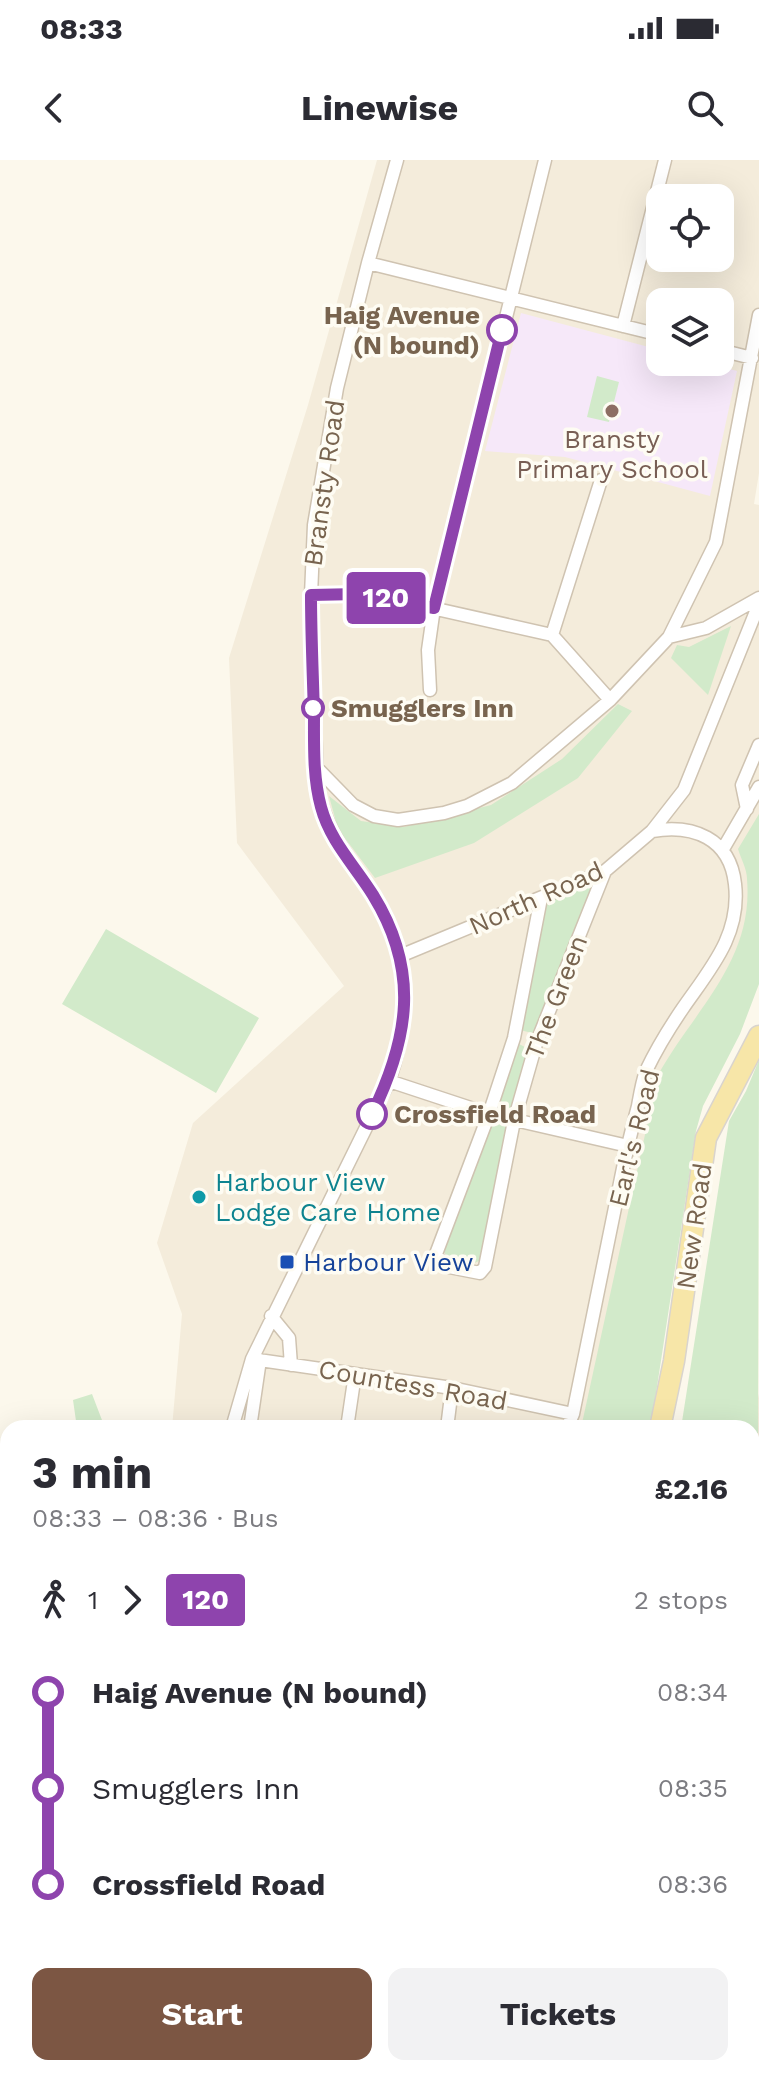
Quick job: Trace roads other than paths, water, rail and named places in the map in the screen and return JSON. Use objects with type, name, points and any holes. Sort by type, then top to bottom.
[{"type":"main road","name":"New Road","points":[[662,1420],[674,1361],[706,1138],[759,1036]]},
{"type":"street","name":"Bransty Road","points":[[235,1420],[271,1316],[389,1081],[397,1058],[404,1014],[400,956],[394,935],[374,895],[330,829],[321,809],[315,766],[311,595],[311,558],[324,454],[337,388],[397,160]]},
{"type":"street","points":[[430,690],[429,634],[434,608],[545,160]]},
{"type":"street","points":[[623,326],[665,160]]},
{"type":"street","points":[[368,263],[646,332]]},
{"type":"street","points":[[315,766],[336,790],[363,812],[398,820],[444,813],[467,806],[512,783],[610,700],[669,637],[716,542],[759,315]]},
{"type":"street","points":[[734,354],[752,358]]},
{"type":"street","points":[[552,635],[601,480]]},
{"type":"street","points":[[311,595],[358,594],[552,635],[610,700]]},
{"type":"street","points":[[669,637],[706,628],[759,598]]},
{"type":"street","name":"North Road","points":[[400,956],[605,871],[652,831],[684,790],[759,604]]},
{"type":"street","points":[[747,809],[742,785],[759,745]]},
{"type":"street","points":[[652,831],[671,828],[695,830],[712,838],[723,849],[759,787]]},
{"type":"street","name":"Earl's Road","points":[[570,1420],[645,1073],[683,1009],[714,967],[727,943],[735,915],[736,885],[723,849]]},
{"type":"street","name":"The Green","points":[[541,898],[514,1038],[436,1254],[444,1266],[473,1273],[480,1273],[485,1267],[514,1121],[536,1044],[605,871]]},
{"type":"street","points":[[389,1081],[514,1121],[628,1146]]},
{"type":"street","points":[[271,1316],[289,1338],[291,1365]]},
{"type":"street","points":[[251,1420],[256,1359]]},
{"type":"street","name":"Countess Road","points":[[256,1359],[452,1388],[573,1414]]},
{"type":"street","points":[[348,1420],[355,1374]]},
{"type":"street","points":[[448,1420],[452,1388]]},
{"type":"place","name":"Haig Avenue (N bound)","points":[[502,330]]},
{"type":"place","name":"Bransty Primary School","points":[[612,411]]},
{"type":"place","name":"Smugglers Inn","points":[[313,708]]},
{"type":"place","name":"Crossfield Road","points":[[372,1114]]},
{"type":"place","name":"Harbour View Lodge Care Home","points":[[199,1197]]},
{"type":"place","name":"Harbour View","points":[[287,1262]]}]
